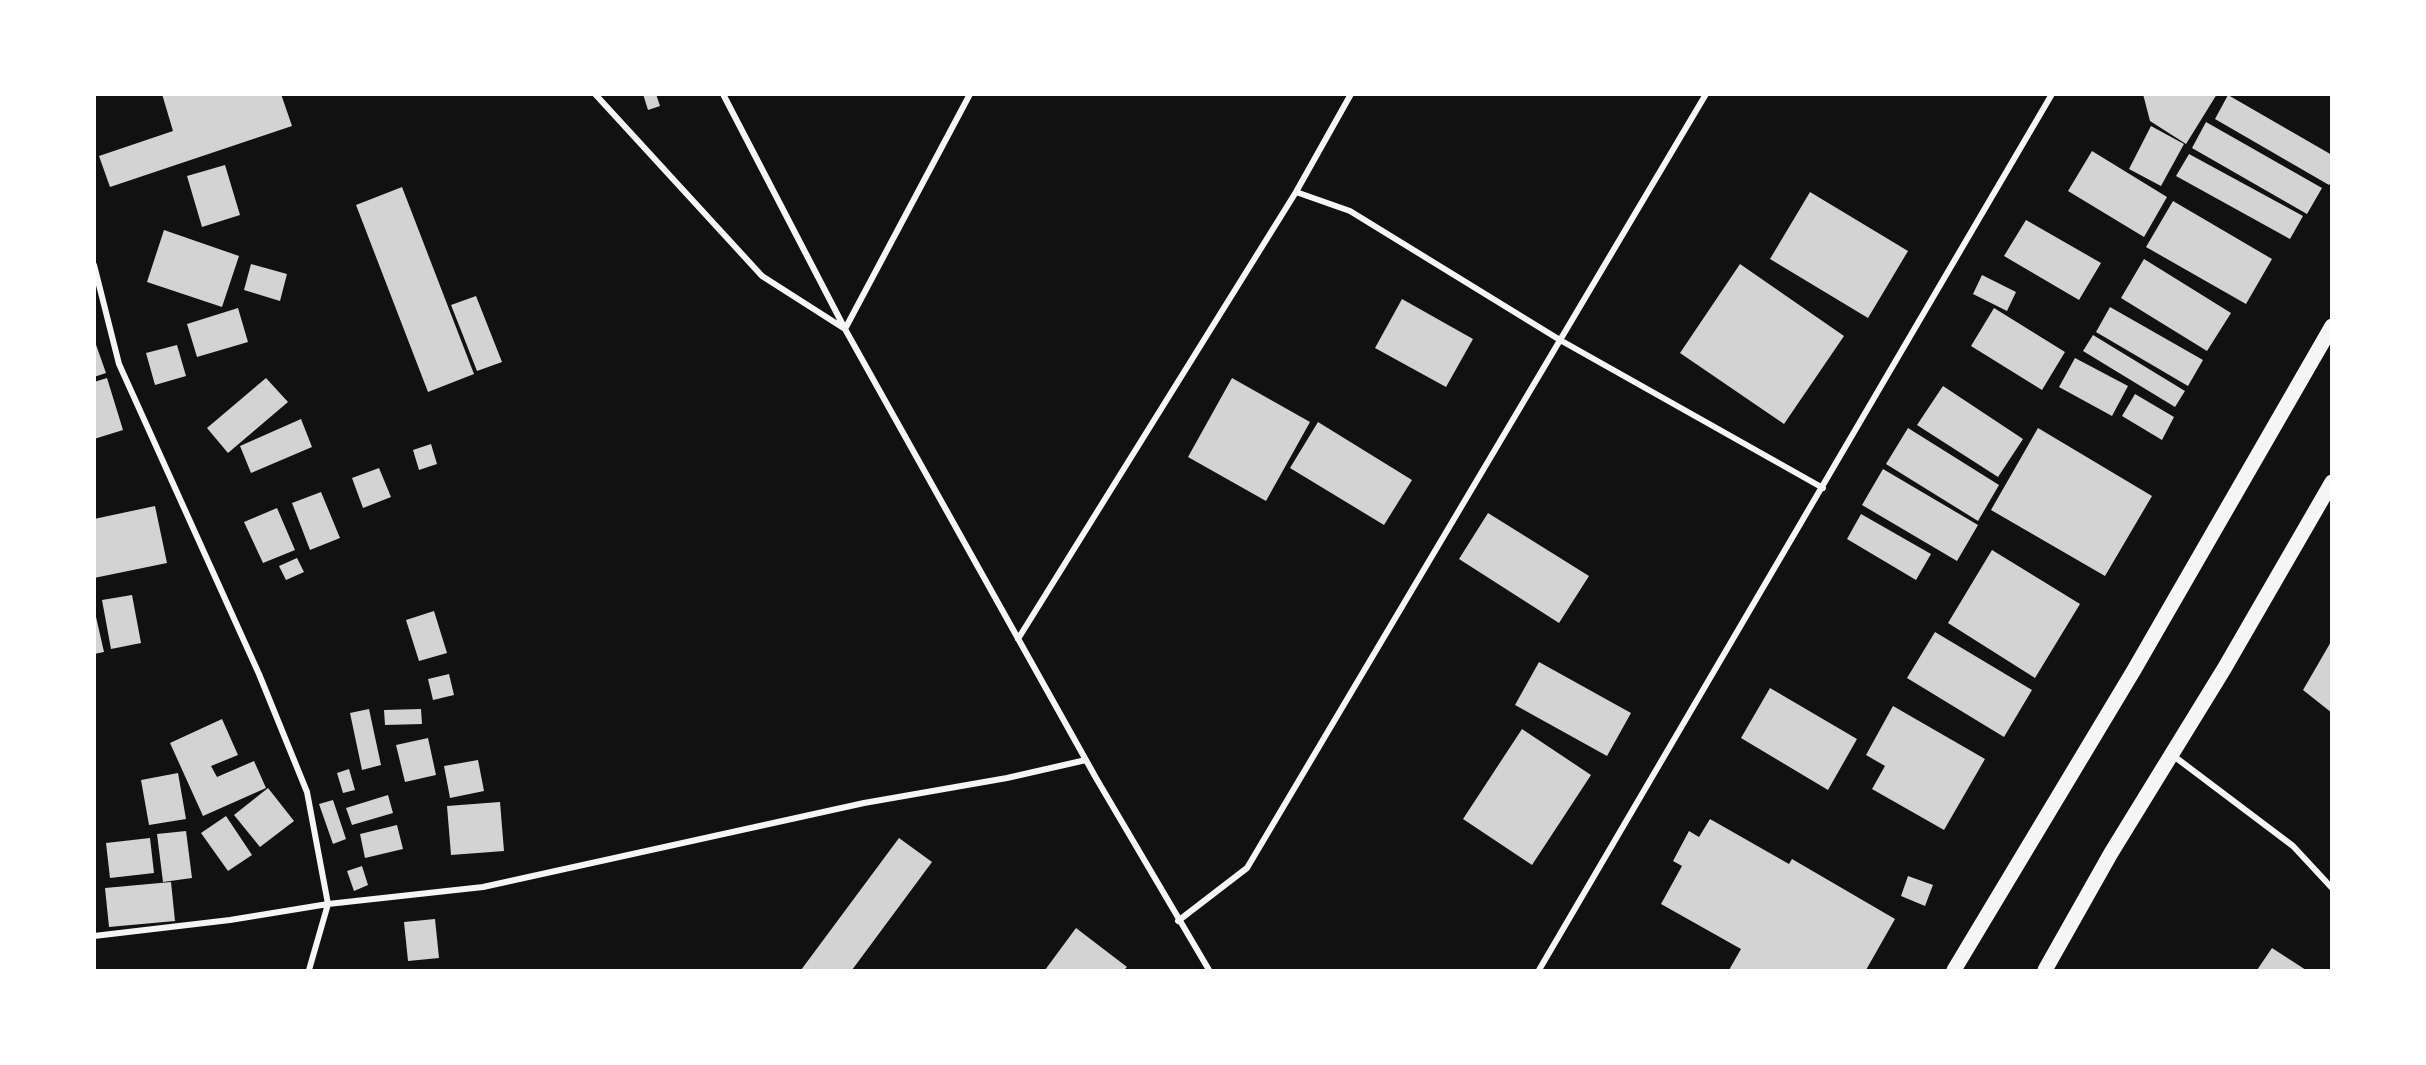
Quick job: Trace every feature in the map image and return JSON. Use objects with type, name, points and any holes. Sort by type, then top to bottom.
[{"type":"main road","points":[[1954,970],[2134,670],[2331,326]]},
{"type":"main road","points":[[2045,970],[2171,754],[2224,669],[2331,482]]},
{"type":"street","points":[[595,94],[762,276],[845,329]]},
{"type":"street","points":[[723,94],[845,329],[1086,760],[1178,921],[1209,970]]},
{"type":"street","points":[[845,329],[970,94]]},
{"type":"street","points":[[1018,639],[1296,192],[1351,94]]},
{"type":"street","points":[[1178,921],[1247,868],[1706,94]]},
{"type":"street","points":[[1539,970],[2052,94]]},
{"type":"street","points":[[1296,192],[1350,211],[1560,340],[1822,488]]},
{"type":"street","points":[[94,265],[119,364],[259,674],[307,792],[328,904],[309,970]]},
{"type":"street","points":[[2171,754],[2293,846],[2331,888]]},
{"type":"street","points":[[94,936],[230,920],[328,904],[483,887],[864,802],[1007,778],[1086,760]]},
{"type":"building","points":[[162,94],[281,94],[292,126],[110,187],[99,156],[173,131]]},
{"type":"building","points":[[643,94],[656,94],[660,106],[648,110]]},
{"type":"building","points":[[2143,94],[2217,94],[2186,144],[2150,121]]},
{"type":"building","points":[[2228,95],[2332,155],[2332,181],[2329,185],[2215,119]]},
{"type":"building","points":[[2206,122],[2322,188],[2307,214],[2192,148]]},
{"type":"building","points":[[2151,126],[2184,144],[2161,186],[2129,169]]},
{"type":"building","points":[[2092,151],[2167,197],[2144,237],[2068,191]]},
{"type":"building","points":[[2189,154],[2303,216],[2290,239],[2176,176]]},
{"type":"building","points":[[225,165],[240,215],[202,227],[187,176]]},
{"type":"building","points":[[402,187],[474,374],[428,392],[356,205]]},
{"type":"building","points":[[1810,192],[1908,251],[1868,318],[1770,259]]},
{"type":"building","points":[[2173,201],[2272,259],[2246,304],[2146,247]]},
{"type":"building","points":[[2026,220],[2101,263],[2079,300],[2004,256]]},
{"type":"building","points":[[164,230],[239,256],[222,307],[147,282]]},
{"type":"building","points":[[2144,259],[2231,313],[2207,351],[2121,298]]},
{"type":"building","points":[[251,264],[287,274],[280,301],[244,290]]},
{"type":"building","points":[[1740,264],[1844,336],[1784,424],[1680,353]]},
{"type":"building","points":[[1982,275],[2016,292],[2007,311],[1973,294]]},
{"type":"building","points":[[476,296],[502,362],[477,371],[451,305]]},
{"type":"building","points":[[1402,299],[1473,339],[1446,387],[1375,348]]},
{"type":"building","points":[[2110,307],[2203,360],[2188,386],[2096,332]]},
{"type":"building","points":[[238,308],[248,342],[197,357],[187,324]]},
{"type":"building","points":[[1994,308],[2065,352],[2042,390],[1971,346]]},
{"type":"building","points":[[2093,335],[2185,391],[2175,407],[2083,351]]},
{"type":"building","points":[[94,339],[106,373],[94,377]]},
{"type":"building","points":[[177,345],[186,376],[155,385],[146,353]]},
{"type":"building","points":[[2075,358],[2128,386],[2112,416],[2059,387]]},
{"type":"building","points":[[107,378],[123,430],[94,439],[94,382]]},
{"type":"building","points":[[266,378],[288,402],[228,453],[207,428]]},
{"type":"building","points":[[1232,378],[1310,422],[1266,501],[1188,457]]},
{"type":"building","points":[[1943,386],[2023,439],[1998,477],[1917,425]]},
{"type":"building","points":[[2135,394],[2174,417],[2162,440],[2122,416]]},
{"type":"building","points":[[301,419],[312,447],[251,473],[240,446]]},
{"type":"building","points":[[1318,422],[1412,480],[1384,525],[1290,468]]},
{"type":"building","points":[[1908,428],[1999,485],[1978,521],[1886,464]]},
{"type":"building","points":[[2038,428],[2152,496],[2105,576],[1991,510]]},
{"type":"building","points":[[431,444],[437,464],[419,470],[413,450]]},
{"type":"building","points":[[379,468],[391,497],[363,508],[352,478]]},
{"type":"building","points":[[1883,469],[1978,525],[1957,561],[1862,505]]},
{"type":"building","points":[[321,492],[340,538],[310,550],[292,503]]},
{"type":"building","points":[[155,506],[167,563],[94,578],[94,519]]},
{"type":"building","points":[[277,508],[295,550],[263,563],[244,522]]},
{"type":"building","points":[[1488,513],[1589,576],[1559,623],[1459,559]]},
{"type":"building","points":[[1861,514],[1931,554],[1916,580],[1847,539]]},
{"type":"building","points":[[1992,550],[2080,604],[2035,678],[1948,623]]},
{"type":"building","points":[[297,558],[304,572],[286,580],[279,566]]},
{"type":"building","points":[[132,595],[141,643],[111,649],[102,600]]},
{"type":"building","points":[[94,608],[104,652],[94,654]]},
{"type":"building","points":[[434,611],[447,653],[419,661],[406,620]]},
{"type":"building","points":[[1935,632],[2032,690],[2004,737],[1907,678]]},
{"type":"building","points":[[2332,640],[2332,713],[2303,690]]},
{"type":"building","points":[[1539,662],[1631,713],[1607,756],[1515,705]]},
{"type":"building","points":[[449,674],[454,695],[433,700],[428,679]]},
{"type":"building","points":[[1770,688],[1857,739],[1828,790],[1741,738]]},
{"type":"building","points":[[1893,706],[1985,759],[1944,830],[1872,789],[1885,766],[1866,755]]},
{"type":"building","points":[[369,709],[381,765],[362,770],[350,713]]},
{"type":"building","points":[[421,709],[422,724],[385,725],[384,710]]},
{"type":"building","points":[[222,719],[238,755],[211,766],[217,777],[254,761],[266,788],[203,816],[170,743]]},
{"type":"building","points":[[1522,729],[1591,775],[1532,865],[1463,819]]},
{"type":"building","points":[[428,738],[436,775],[405,782],[396,745]]},
{"type":"building","points":[[478,760],[484,791],[450,798],[444,766]]},
{"type":"building","points":[[349,769],[355,790],[343,793],[337,773]]},
{"type":"building","points":[[178,773],[186,819],[149,825],[141,780]]},
{"type":"building","points":[[268,788],[294,821],[260,847],[234,815]]},
{"type":"building","points":[[388,795],[393,813],[352,825],[346,808]]},
{"type":"building","points":[[333,800],[346,839],[333,844],[319,804]]},
{"type":"building","points":[[500,802],[504,851],[451,855],[447,806]]},
{"type":"building","points":[[226,816],[252,855],[228,871],[201,833]]},
{"type":"building","points":[[1710,819],[1789,864],[1792,859],[1895,919],[1866,970],[1729,970],[1741,949],[1661,904],[1682,866],[1673,861],[1689,831],[1699,837]]},
{"type":"building","points":[[397,825],[403,849],[365,858],[360,834]]},
{"type":"building","points":[[186,831],[192,878],[163,882],[157,834]]},
{"type":"building","points":[[150,838],[154,873],[110,878],[106,843]]},
{"type":"building","points":[[899,838],[932,862],[852,970],[801,970]]},
{"type":"building","points":[[362,866],[368,885],[354,891],[347,871]]},
{"type":"building","points":[[1908,876],[1933,885],[1925,906],[1901,896]]},
{"type":"building","points":[[171,882],[175,921],[109,927],[105,888]]},
{"type":"building","points":[[435,919],[439,958],[408,961],[404,922]]},
{"type":"building","points":[[1076,928],[1127,967],[1124,970],[1045,970]]},
{"type":"building","points":[[2272,948],[2306,970],[2257,970]]}]
